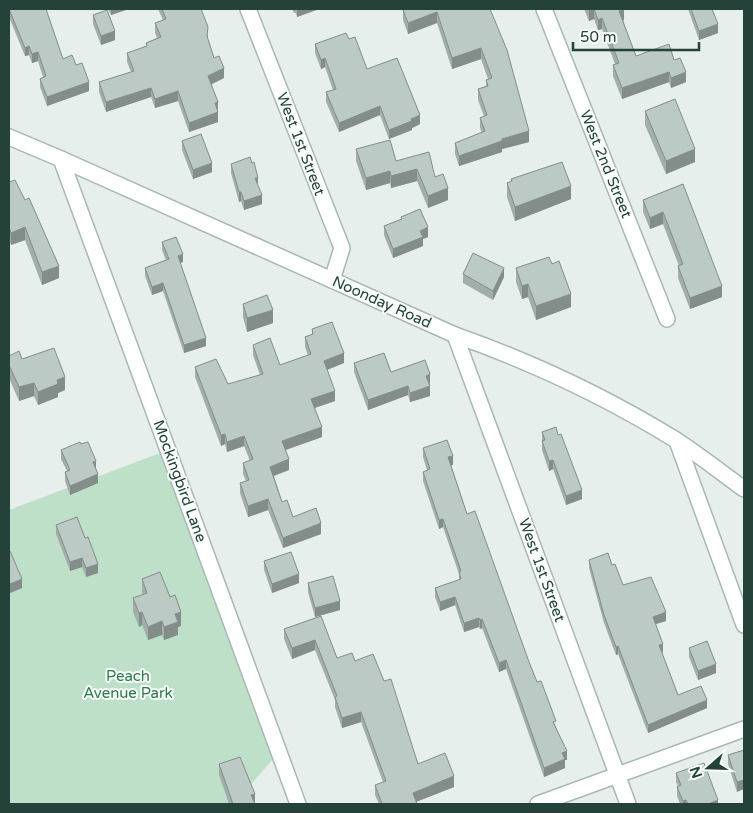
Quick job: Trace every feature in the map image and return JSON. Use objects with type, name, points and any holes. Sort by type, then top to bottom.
[{"type":"street","name":"West 1st Street","points":[[248,9],[342,248],[332,280]]},
{"type":"street","name":"West 2nd Street","points":[[544,9],[667,319]]},
{"type":"street","name":"Noonday Road","points":[[9,137],[455,335],[502,352],[613,404],[677,441],[744,489]]},
{"type":"street","name":"Mockingbird Lane","points":[[61,159],[298,804]]},
{"type":"street","name":"West 1st Street","points":[[455,335],[628,804]]},
{"type":"street","points":[[677,441],[744,625]]},
{"type":"street","points":[[538,804],[744,729]]},
{"type":"green space","name":"Peach Avenue Park","points":[[168,450],[279,752],[234,804],[9,804],[9,510]]},
{"type":"building","points":[[9,9],[46,9],[63,59],[72,55],[76,65],[82,63],[89,82],[47,97],[40,79],[46,76],[38,52],[32,54],[29,46],[25,48]]},
{"type":"building","points":[[162,9],[201,9],[208,27],[207,36],[214,58],[219,56],[224,68],[208,76],[218,102],[215,103],[218,112],[189,123],[178,91],[155,99],[151,88],[106,102],[99,82],[134,71],[127,53],[147,46],[146,43],[161,37],[155,23],[166,19]]},
{"type":"building","points":[[490,9],[507,50],[529,131],[502,139],[502,141],[459,156],[455,143],[485,131],[480,118],[487,115],[478,89],[488,86],[486,80],[492,78],[481,48],[452,58],[437,12],[408,23],[403,10]]},
{"type":"building","points":[[594,9],[623,9],[619,11],[636,56],[669,44],[674,60],[680,58],[686,72],[671,78],[669,72],[622,88],[613,65],[619,63],[602,18],[598,20]]},
{"type":"building","points":[[691,9],[712,9],[718,24],[699,31]]},
{"type":"building","points":[[107,10],[115,31],[101,36],[93,15]]},
{"type":"building","points":[[346,33],[349,39],[355,37],[367,69],[397,58],[420,115],[411,119],[412,121],[389,130],[380,106],[339,123],[326,92],[336,89],[325,58],[321,60],[315,44]]},
{"type":"building","points":[[675,99],[695,149],[666,161],[645,111]]},
{"type":"building","points":[[201,134],[212,163],[193,170],[182,141]]},
{"type":"building","points":[[390,140],[396,161],[429,152],[435,177],[443,174],[448,188],[428,196],[417,169],[391,176],[390,171],[366,178],[356,149]]},
{"type":"building","points":[[250,157],[252,163],[254,162],[258,178],[255,178],[262,195],[244,201],[241,192],[239,192],[231,164]]},
{"type":"building","points":[[562,162],[571,186],[515,207],[507,183],[512,181],[511,179]]},
{"type":"building","points":[[15,180],[25,200],[29,198],[59,266],[42,272],[25,227],[11,233],[9,227],[9,182]]},
{"type":"building","points":[[683,184],[722,286],[690,298],[678,266],[683,264],[663,212],[650,218],[643,200]]},
{"type":"building","points":[[420,209],[428,227],[420,231],[423,237],[393,249],[384,226]]},
{"type":"building","points":[[176,237],[183,254],[178,256],[206,338],[184,345],[163,283],[152,287],[145,268],[169,259],[162,242]]},
{"type":"building","points":[[473,253],[504,268],[493,291],[463,274]]},
{"type":"building","points":[[549,257],[552,264],[559,261],[571,294],[536,306],[528,284],[522,286],[516,268]]},
{"type":"building","points":[[267,295],[273,310],[247,318],[243,304]]},
{"type":"building","points":[[332,322],[344,353],[324,361],[335,391],[311,399],[322,427],[282,441],[289,459],[270,467],[282,502],[287,500],[293,517],[316,508],[321,523],[283,538],[268,499],[248,506],[240,483],[249,480],[243,463],[253,459],[244,436],[227,442],[225,434],[221,435],[195,367],[216,359],[228,384],[263,374],[253,345],[270,338],[280,365],[311,354],[305,337],[313,334],[312,329]]},
{"type":"building","points":[[54,348],[65,377],[57,380],[58,384],[38,392],[34,383],[19,387],[9,365],[9,356],[19,351],[22,359]]},
{"type":"building","points":[[384,353],[391,372],[425,360],[430,374],[426,376],[430,386],[410,393],[408,386],[368,400],[354,363]]},
{"type":"building","points":[[556,427],[558,435],[561,434],[582,490],[566,496],[553,460],[549,461],[542,441],[545,440],[542,432]]},
{"type":"building","points":[[447,440],[453,456],[448,457],[467,514],[475,511],[529,662],[537,682],[541,681],[556,721],[553,722],[567,751],[562,753],[565,759],[544,768],[506,660],[499,663],[482,619],[480,620],[479,618],[464,623],[455,597],[440,602],[435,588],[461,579],[459,572],[461,571],[443,519],[439,520],[423,472],[430,469],[423,448]]},
{"type":"building","points":[[80,442],[81,444],[88,442],[96,461],[93,462],[98,474],[70,486],[65,472],[70,470],[61,450]]},
{"type":"building","points":[[77,517],[85,538],[88,537],[98,564],[86,568],[82,558],[70,562],[56,525]]},
{"type":"building","points":[[9,552],[22,579],[10,584]]},
{"type":"building","points":[[291,552],[299,574],[272,584],[264,561]]},
{"type":"building","points":[[608,553],[612,565],[615,564],[623,585],[651,577],[666,612],[653,617],[663,644],[659,645],[678,695],[701,686],[707,700],[648,725],[604,615],[589,560]]},
{"type":"building","points":[[160,572],[170,597],[175,595],[181,612],[175,614],[178,622],[164,627],[162,621],[148,627],[142,612],[139,613],[133,598],[147,593],[142,579]]},
{"type":"building","points":[[333,576],[340,601],[315,608],[308,583]]},
{"type":"building","points":[[321,616],[337,658],[352,653],[355,661],[373,654],[384,681],[391,679],[418,764],[445,753],[454,776],[413,793],[417,804],[382,804],[375,785],[386,781],[361,712],[342,718],[335,697],[337,696],[315,640],[292,648],[284,629]]},
{"type":"building","points":[[707,641],[716,664],[698,671],[689,648]]},
{"type":"building","points":[[744,750],[744,780],[737,782],[728,755]]},
{"type":"building","points":[[240,757],[255,794],[251,795],[255,804],[233,804],[219,764]]},
{"type":"building","points":[[704,763],[718,800],[708,804],[688,804],[686,800],[683,801],[677,787],[681,785],[676,773]]}]
